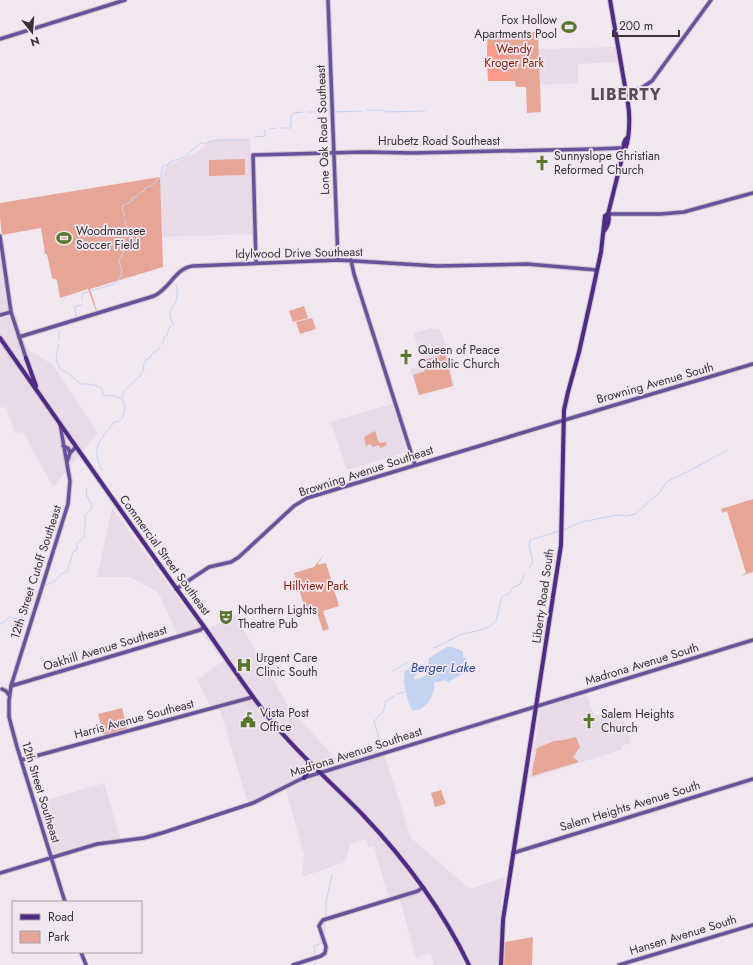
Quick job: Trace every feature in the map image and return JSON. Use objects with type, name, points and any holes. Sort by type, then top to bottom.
[{"type":"main road","name":"Liberty Road South","points":[[501,965],[502,920],[561,545],[563,421],[568,392],[581,346],[597,270],[604,231],[604,222],[608,214],[624,150],[625,139],[628,137],[629,112],[610,0]]},
{"type":"main road","name":"Commercial Street Southeast","points":[[0,338],[253,697],[274,725],[308,762],[377,830],[424,887],[469,965]]},
{"type":"main road","points":[[26,358],[37,391]]},
{"type":"main road","points":[[304,778],[308,771],[308,762]]},
{"type":"street","points":[[0,39],[125,0]]},
{"type":"street","name":"Lone Oak Road Southeast","points":[[328,0],[338,260]]},
{"type":"street","points":[[626,91],[642,88],[652,81],[711,0]]},
{"type":"street","name":"Hrubetz Road Southeast","points":[[256,263],[253,155],[334,152],[412,153],[620,148],[624,150]]},
{"type":"street","points":[[608,214],[661,214],[684,212],[753,193]]},
{"type":"street","points":[[0,236],[12,312],[26,358]]},
{"type":"street","points":[[351,260],[354,274],[415,465]]},
{"type":"street","name":"Idylwood Drive Southeast","points":[[19,337],[154,296],[163,291],[181,271],[187,267],[351,260],[439,266],[527,264],[597,270]]},
{"type":"street","points":[[0,315],[12,312]]},
{"type":"street","name":"Browning Avenue South","points":[[563,421],[753,364]]},
{"type":"street","name":"Browning Avenue Southeast","points":[[176,589],[209,567],[231,562],[239,557],[294,506],[303,500],[563,421]]},
{"type":"street","name":"12th Street Cutoff Southeast","points":[[11,686],[68,509],[70,486],[60,424]]},
{"type":"street","points":[[63,446],[69,449],[70,453]]},
{"type":"street","name":"12th Street Cutoff Southeast","points":[[67,463],[70,453],[76,447]]},
{"type":"street","name":"Oakhill Avenue Southeast","points":[[11,686],[200,630],[204,627]]},
{"type":"street","name":"Madrona Avenue South","points":[[536,707],[753,640]]},
{"type":"street","points":[[14,675],[16,681],[21,684]]},
{"type":"street","name":"12th Street Southeast","points":[[11,686],[10,720],[65,901]]},
{"type":"street","points":[[2,689],[10,695]]},
{"type":"street","name":"Harris Avenue Southeast","points":[[21,760],[253,697]]},
{"type":"street","name":"Madrona Avenue Southeast","points":[[0,873],[100,843],[144,838],[228,812],[260,801],[304,778],[536,707]]},
{"type":"street","name":"Salem Heights Avenue South","points":[[513,853],[753,779]]},
{"type":"street","points":[[293,965],[321,956],[325,953],[326,947],[319,926],[323,920],[418,891],[424,887]]},
{"type":"street","name":"Hansen Avenue South","points":[[619,965],[753,925]]},
{"type":"street","points":[[81,953],[85,965]]},
{"type":"shaded area","points":[[493,44],[507,53],[509,73],[513,81],[488,81],[487,46]]},
{"type":"shaded area","points":[[616,47],[618,62],[578,64],[578,83],[540,85],[539,49]]},
{"type":"shaded area","points":[[250,138],[253,234],[162,237],[160,177],[163,176],[167,166],[197,152],[207,144],[207,141]]},
{"type":"shaded area","points":[[0,258],[8,310],[0,312]]},
{"type":"shaded area","points":[[16,315],[27,349],[53,365],[98,433],[53,487],[23,432],[15,433],[6,407],[0,408],[0,319]]},
{"type":"shaded area","points":[[431,328],[439,329],[442,334],[449,356],[447,357],[455,385],[419,396],[410,369],[424,365],[413,332]]},
{"type":"shaded area","points":[[392,404],[407,452],[347,470],[331,422]]},
{"type":"shaded area","points":[[112,508],[203,632],[235,615],[290,709],[339,762],[379,750],[385,757],[411,838],[470,889],[505,877],[501,912],[499,965],[434,965],[430,953],[416,958],[400,900],[390,902],[374,846],[368,847],[366,839],[350,844],[345,862],[302,877],[304,855],[286,790],[256,805],[248,803],[220,710],[211,707],[197,680],[223,661],[203,633],[179,638],[158,592],[129,577],[97,577]]},
{"type":"shaded area","points":[[587,695],[594,716],[614,711],[618,722],[624,721],[631,743],[622,746],[623,749],[529,779],[540,709],[575,697]]},
{"type":"shaded area","points":[[104,783],[120,838],[97,841],[53,853],[37,803]]},
{"type":"green space","name":"Wendy Kroger Park","points":[[538,32],[541,112],[527,113],[526,87],[516,87],[515,81],[488,81],[487,33]]},
{"type":"green space","points":[[245,159],[245,175],[209,176],[209,160]]},
{"type":"green space","points":[[160,177],[163,267],[90,289],[97,311],[88,289],[60,298],[57,280],[52,278],[47,254],[45,254],[41,228],[2,235],[0,203]]},
{"type":"green space","points":[[304,306],[308,318],[293,322],[289,311]]},
{"type":"green space","points":[[312,318],[316,329],[300,334],[296,322]]},
{"type":"green space","points":[[445,354],[453,386],[419,395],[413,375],[425,371],[424,369],[427,367],[425,360]]},
{"type":"green space","points":[[375,431],[379,443],[386,442],[387,445],[380,448],[379,445],[373,447],[370,444],[366,446],[364,437]]},
{"type":"green space","points":[[753,499],[753,572],[741,576],[746,573],[727,511],[723,513],[721,509]]},
{"type":"green space","name":"Hillview Park","points":[[324,554],[317,565],[326,563],[339,606],[323,611],[329,629],[323,631],[317,613],[307,615],[294,573],[314,567]]},
{"type":"green space","points":[[122,708],[127,729],[104,736],[98,714]]},
{"type":"green space","points":[[576,737],[580,747],[573,757],[579,762],[532,776],[537,748],[554,741]]},
{"type":"green space","points":[[441,790],[446,804],[435,807],[431,793]]},
{"type":"green space","points":[[533,937],[532,965],[504,965],[505,942]]},
{"type":"water","name":"Berger Lake","points":[[447,647],[456,648],[463,652],[463,657],[466,658],[468,665],[473,668],[473,672],[462,674],[448,683],[446,680],[434,683],[433,693],[429,702],[417,710],[412,710],[408,702],[404,680],[405,671],[411,667],[417,666],[419,672],[414,676],[415,680],[421,678],[429,672],[429,658]]},
{"type":"waterway","points":[[366,110],[382,110],[387,112],[425,111]]},
{"type":"waterway","points":[[334,112],[362,111]]},
{"type":"waterway","points":[[281,128],[291,128],[291,115],[293,113],[303,112]]},
{"type":"waterway","points":[[307,112],[329,112]]},
{"type":"waterway","points":[[270,129],[276,128]]},
{"type":"waterway","points":[[255,137],[265,136],[265,130]]},
{"type":"waterway","points":[[124,216],[122,206],[132,201],[132,198],[144,191],[145,188],[151,186],[161,176],[163,166],[186,156],[202,142],[205,144],[220,140],[248,140]]},
{"type":"waterway","points":[[82,300],[84,293],[114,284],[121,276],[122,271],[119,261],[124,250],[121,243],[126,238],[127,230],[125,219]]},
{"type":"waterway","points":[[163,343],[164,337],[167,335],[169,328],[173,324],[170,312],[176,301],[176,284]]},
{"type":"waterway","points":[[76,316],[76,306],[82,305]]},
{"type":"waterway","points":[[59,330],[59,340]]},
{"type":"waterway","points":[[59,344],[56,359],[60,369],[68,373],[81,384],[100,387],[102,389],[103,396],[118,397],[123,401],[125,409],[123,417],[119,421],[114,422],[98,444],[98,462],[102,471]]},
{"type":"waterway","points":[[122,398],[125,391],[141,376],[146,359],[150,358],[152,354],[160,348]]},
{"type":"waterway","points":[[562,531],[581,522],[617,515],[627,516],[635,514],[660,492],[670,480],[727,450]]},
{"type":"waterway","points":[[44,586],[55,581],[61,574],[67,572],[73,552],[77,550],[77,543],[84,537],[85,515],[92,506],[86,494],[87,489]]},
{"type":"waterway","points":[[529,568],[533,562],[529,546],[530,540],[559,531]]},
{"type":"waterway","points":[[434,648],[462,634],[489,627],[496,621],[502,597],[510,593],[512,588],[520,584],[525,574]]},
{"type":"waterway","points":[[0,624],[6,621],[9,617],[18,619],[28,613],[34,594],[41,588]]},
{"type":"waterway","points":[[393,671],[408,662]]},
{"type":"waterway","points":[[397,694],[405,692]]},
{"type":"waterway","points":[[383,751],[374,721],[383,712],[386,701],[394,696]]},
{"type":"waterway","points":[[326,917],[326,902],[332,875]]},
{"type":"waterway","points":[[325,923],[324,935],[326,939]]},
{"type":"waterway","points":[[315,953],[314,947],[322,943]]},
{"type":"waterway","points":[[314,965],[316,961]]},
{"type":"place","name":"Fox Hollow Apartments Pool","points":[[569,27]]},
{"type":"place","name":"Sunnyslope Christian Reformed Church","points":[[542,163]]},
{"type":"place","name":"Woodmansee Soccer Field","points":[[64,238]]},
{"type":"place","name":"Queen of Peace Catholic Church","points":[[406,357]]},
{"type":"place","name":"Northern Lights Theatre Pub","points":[[226,617]]},
{"type":"place","name":"Urgent Care Clinic South","points":[[244,665]]},
{"type":"place","name":"Vista Post Office","points":[[248,720]]},
{"type":"place","name":"Salem Heights Church","points":[[589,721]]},
{"type":"district","name":"LIBERTY","points":[[626,94]]}]
